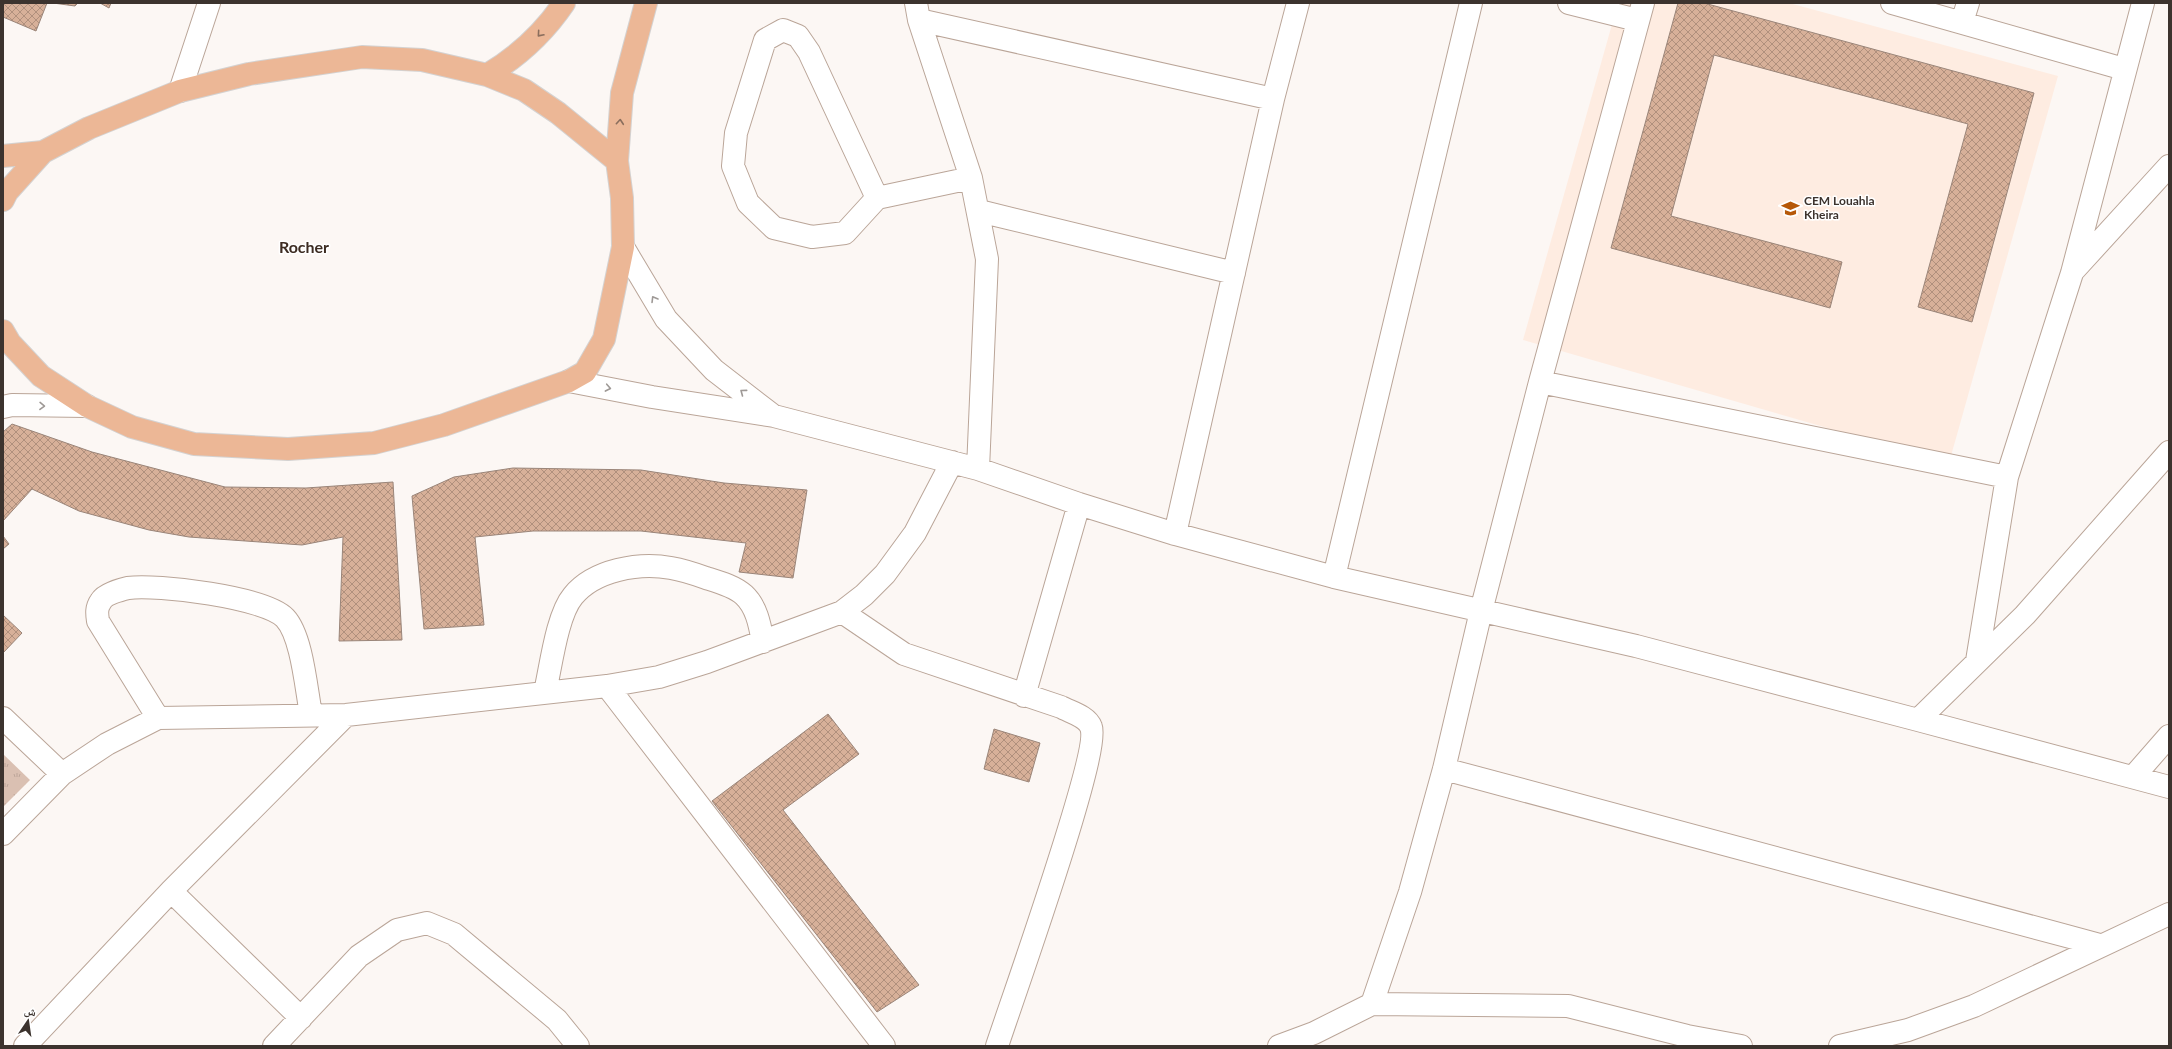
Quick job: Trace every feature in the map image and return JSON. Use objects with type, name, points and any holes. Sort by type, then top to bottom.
[{"type":"main road","points":[[487,75],[511,61],[531,44],[552,20],[564,3]]},
{"type":"main road","points":[[3,330],[10,343],[41,376],[88,406],[132,427],[194,444],[288,449],[374,443],[444,425],[570,381],[585,372],[604,339],[623,247],[622,198],[617,161],[622,93],[646,3]]},
{"type":"main road","points":[[3,200],[8,192],[43,152],[88,128],[180,91],[250,74],[362,57],[422,60],[487,75],[524,90],[558,113],[617,161]]},
{"type":"main road","points":[[3,156],[43,152]]},
{"type":"street","points":[[180,91],[209,3]]},
{"type":"street","points":[[1175,534],[1273,98],[1298,3]]},
{"type":"street","points":[[1334,577],[1470,3]]},
{"type":"street","points":[[1372,1004],[1410,892],[1444,769],[1481,611],[1540,382],[1640,12],[1569,3]]},
{"type":"street","points":[[1892,3],[1965,13],[2124,69]]},
{"type":"street","points":[[1977,661],[2007,477],[2072,272],[2124,69],[2143,3]]},
{"type":"street","points":[[918,12],[1273,98]]},
{"type":"street","points":[[918,12],[971,178],[979,211],[987,259],[978,469]]},
{"type":"street","points":[[877,198],[809,52],[798,36],[783,30],[766,40],[736,134],[734,166],[748,203],[774,228],[812,237],[845,233],[877,198],[971,178]]},
{"type":"street","points":[[2072,272],[2169,166]]},
{"type":"street","points":[[979,211],[1234,273]]},
{"type":"street","points":[[623,247],[666,319],[714,370],[774,416]]},
{"type":"street","points":[[570,381],[652,397],[774,416],[978,469],[1080,504],[1175,534],[1334,577],[1644,648],[2134,776],[2169,787]]},
{"type":"street","points":[[1540,382],[2007,477]]},
{"type":"street","points":[[3,407],[88,406]]},
{"type":"street","points":[[1918,720],[2025,615],[2169,452]]},
{"type":"street","points":[[3,834],[62,774],[107,744],[158,718],[346,714],[607,686],[659,677],[763,642],[842,612],[864,595],[885,574],[915,533],[952,462]]},
{"type":"street","points":[[1024,696],[1080,504]]},
{"type":"street","points":[[545,692],[564,610],[573,596],[589,581],[615,571],[646,566],[671,568],[725,584],[745,596],[758,617],[763,642]]},
{"type":"street","points":[[158,718],[98,621],[96,610],[101,600],[112,593],[128,588],[180,590],[228,596],[272,609],[284,617],[292,627],[299,650],[311,714]]},
{"type":"street","points":[[842,612],[904,654],[1024,696],[1061,707],[1084,718],[1091,726],[1093,737],[1079,797],[997,1046]]},
{"type":"street","points":[[607,686],[884,1046]]},
{"type":"street","points":[[25,1046],[171,891],[346,714]]},
{"type":"street","points":[[3,718],[62,774]]},
{"type":"street","points":[[2134,776],[2169,736]]},
{"type":"street","points":[[1444,769],[2100,945]]},
{"type":"street","points":[[171,891],[301,1018]]},
{"type":"street","points":[[1840,1046],[1908,1030],[1974,1006],[2100,945],[2169,914]]},
{"type":"street","points":[[274,1046],[359,956],[397,930],[427,923],[454,934],[557,1020],[578,1046]]},
{"type":"street","points":[[1279,1046],[1314,1033],[1372,1004],[1568,1006],[1687,1036],[1741,1046]]},
{"type":"shaded area","name":"CEM Louahla Kheira","points":[[1618,3],[1789,3],[2058,76],[1949,463],[1523,340]]},
{"type":"green space","points":[[3,754],[30,780],[3,807]]},
{"type":"building","points":[[3,3],[47,3],[36,31],[3,17]]},
{"type":"building","points":[[53,3],[78,3],[75,6]]},
{"type":"building","points":[[100,3],[111,3],[109,8]]},
{"type":"building","points":[[1678,3],[1704,3],[2034,93],[1972,322],[1918,307],[1968,124],[1714,55],[1671,216],[1842,262],[1830,308],[1611,248]]},
{"type":"building","points":[[12,424],[92,452],[225,487],[306,488],[393,482],[402,640],[339,641],[343,537],[302,545],[189,537],[149,530],[79,511],[32,489],[3,521],[3,432]]},
{"type":"building","points":[[513,468],[641,470],[724,483],[807,490],[793,578],[739,572],[746,543],[641,531],[533,531],[475,537],[484,625],[424,629],[412,496],[454,477]]},
{"type":"building","points":[[3,536],[9,544],[3,549]]},
{"type":"building","points":[[3,615],[22,633],[3,653]]},
{"type":"building","points":[[828,714],[859,754],[783,810],[919,985],[877,1012],[712,801]]},
{"type":"building","points":[[994,729],[1040,743],[1029,782],[984,769]]},
{"type":"place","name":"CEM Louahla Kheira","points":[[1791,208]]},
{"type":"district","name":"Rocher","points":[[304,247]]}]
